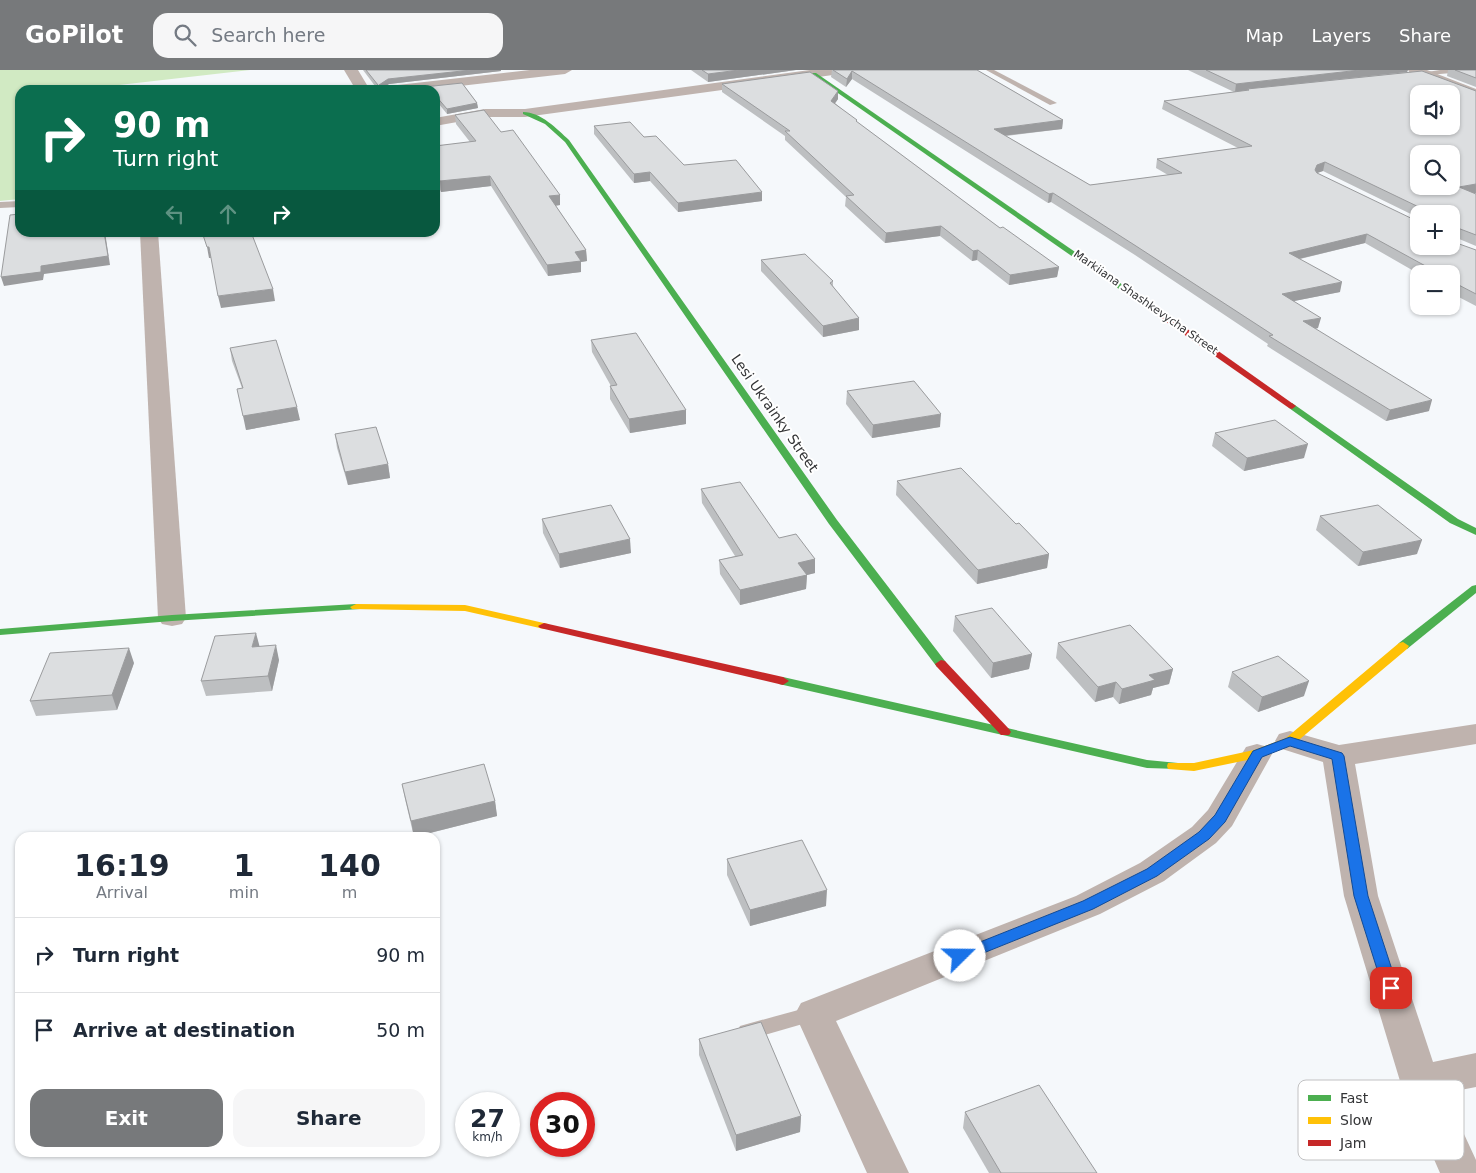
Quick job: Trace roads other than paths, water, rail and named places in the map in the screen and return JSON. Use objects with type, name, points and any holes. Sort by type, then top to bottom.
[{"type":"street","points":[[351,70],[360,85]]},
{"type":"street","points":[[433,85],[564,70]]},
{"type":"street","points":[[440,121],[485,113],[524,112],[840,70]]},
{"type":"street","points":[[1416,73],[1476,94]]},
{"type":"street","name":"Markiiana Shashkevycha Street","points":[[814,74],[1061,243],[1454,522],[1476,532]]},
{"type":"street","name":"Lesi Ukrainky Street","points":[[524,112],[538,116],[550,124],[566,141],[651,258],[723,366],[857,553],[927,647],[1005,732]]},
{"type":"street","points":[[149,237],[172,618]]},
{"type":"street","points":[[0,632],[172,618],[364,606],[465,608],[1147,764],[1194,767],[1257,754],[1290,741],[1432,622],[1476,588]]},
{"type":"street","points":[[1290,741],[1338,756],[1476,734]]},
{"type":"street","points":[[888,1173],[814,1014],[1088,905],[1152,872],[1204,835],[1220,818],[1257,754]]},
{"type":"street","points":[[1338,756],[1361,896],[1420,1080]]},
{"type":"street","points":[[1425,1080],[1476,1070]]},
{"type":"street","points":[[1455,1160],[1461,1173]]},
{"type":"lane","points":[[989,70],[1052,104]]},
{"type":"lane","points":[[1416,73],[1463,70]]},
{"type":"lane","points":[[0,205],[15,204]]},
{"type":"lane","points":[[734,1036],[814,1014]]}]
